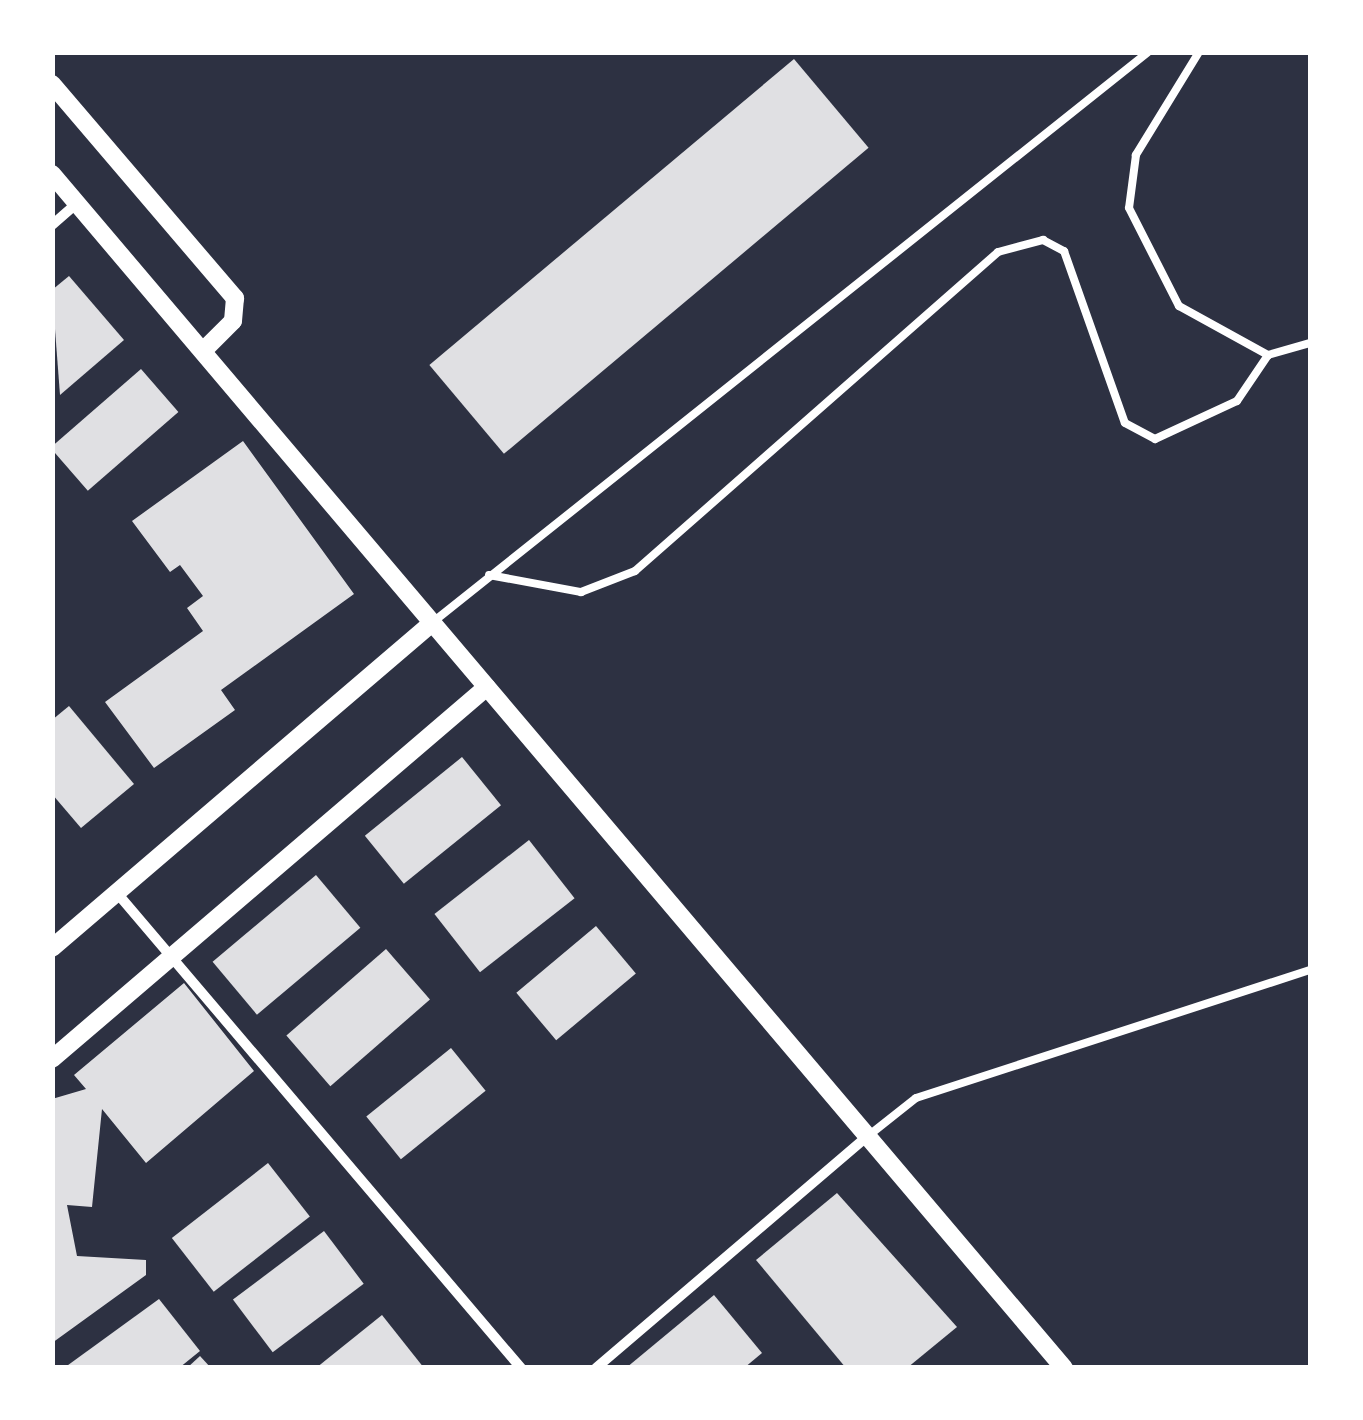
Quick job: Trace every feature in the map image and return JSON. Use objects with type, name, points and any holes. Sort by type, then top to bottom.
[{"type":"street","points":[[52,84],[235,298],[232,321],[203,351]]},
{"type":"street","points":[[52,174],[1064,1368]]},
{"type":"street","points":[[52,225],[77,203]]},
{"type":"street","points":[[52,948],[433,622]]},
{"type":"street","points":[[52,1060],[487,686]]},
{"type":"street","points":[[117,893],[521,1368]]},
{"type":"street","points":[[596,1368],[868,1136]]},
{"type":"lane","points":[[433,622],[1148,52]]},
{"type":"lane","points":[[1198,52],[1136,155],[1130,208],[1179,306],[1268,355]]},
{"type":"lane","points":[[489,575],[581,592],[635,571],[998,252],[1043,240],[1064,250],[1125,423],[1155,439],[1237,401],[1268,355],[1310,343]]},
{"type":"lane","points":[[868,1136],[916,1098],[1310,970]]},
{"type":"building","points":[[794,59],[869,148],[504,454],[429,365]]},
{"type":"building","points":[[69,276],[124,340],[60,395],[52,290]]},
{"type":"building","points":[[141,369],[178,412],[88,491],[52,446]]},
{"type":"building","points":[[243,441],[354,594],[221,690],[235,710],[154,768],[105,702],[203,631],[187,608],[203,596],[180,565],[170,572],[132,521]]},
{"type":"building","points":[[69,706],[134,784],[81,828],[52,794],[52,720]]},
{"type":"building","points":[[462,757],[501,805],[404,884],[365,836]]},
{"type":"building","points":[[529,840],[575,898],[480,972],[434,914]]},
{"type":"building","points":[[316,875],[360,928],[257,1015],[213,962]]},
{"type":"building","points":[[596,926],[636,973],[556,1040],[516,993]]},
{"type":"building","points":[[386,949],[430,1000],[330,1086],[286,1036]]},
{"type":"building","points":[[184,983],[254,1071],[146,1163],[102,1109],[92,1207],[67,1205],[77,1256],[146,1260],[146,1275],[52,1343],[52,1099],[86,1089],[74,1075]]},
{"type":"building","points":[[451,1048],[486,1091],[401,1159],[366,1117]]},
{"type":"building","points":[[268,1163],[310,1217],[214,1292],[172,1238]]},
{"type":"building","points":[[837,1193],[957,1327],[907,1368],[846,1368],[756,1260]]},
{"type":"building","points":[[324,1231],[364,1284],[273,1352],[233,1300]]},
{"type":"building","points":[[714,1295],[762,1353],[744,1368],[626,1368]]},
{"type":"building","points":[[159,1299],[200,1351],[179,1368],[64,1368]]},
{"type":"building","points":[[382,1315],[424,1368],[316,1368]]},
{"type":"building","points":[[200,1356],[211,1368],[187,1368]]}]
